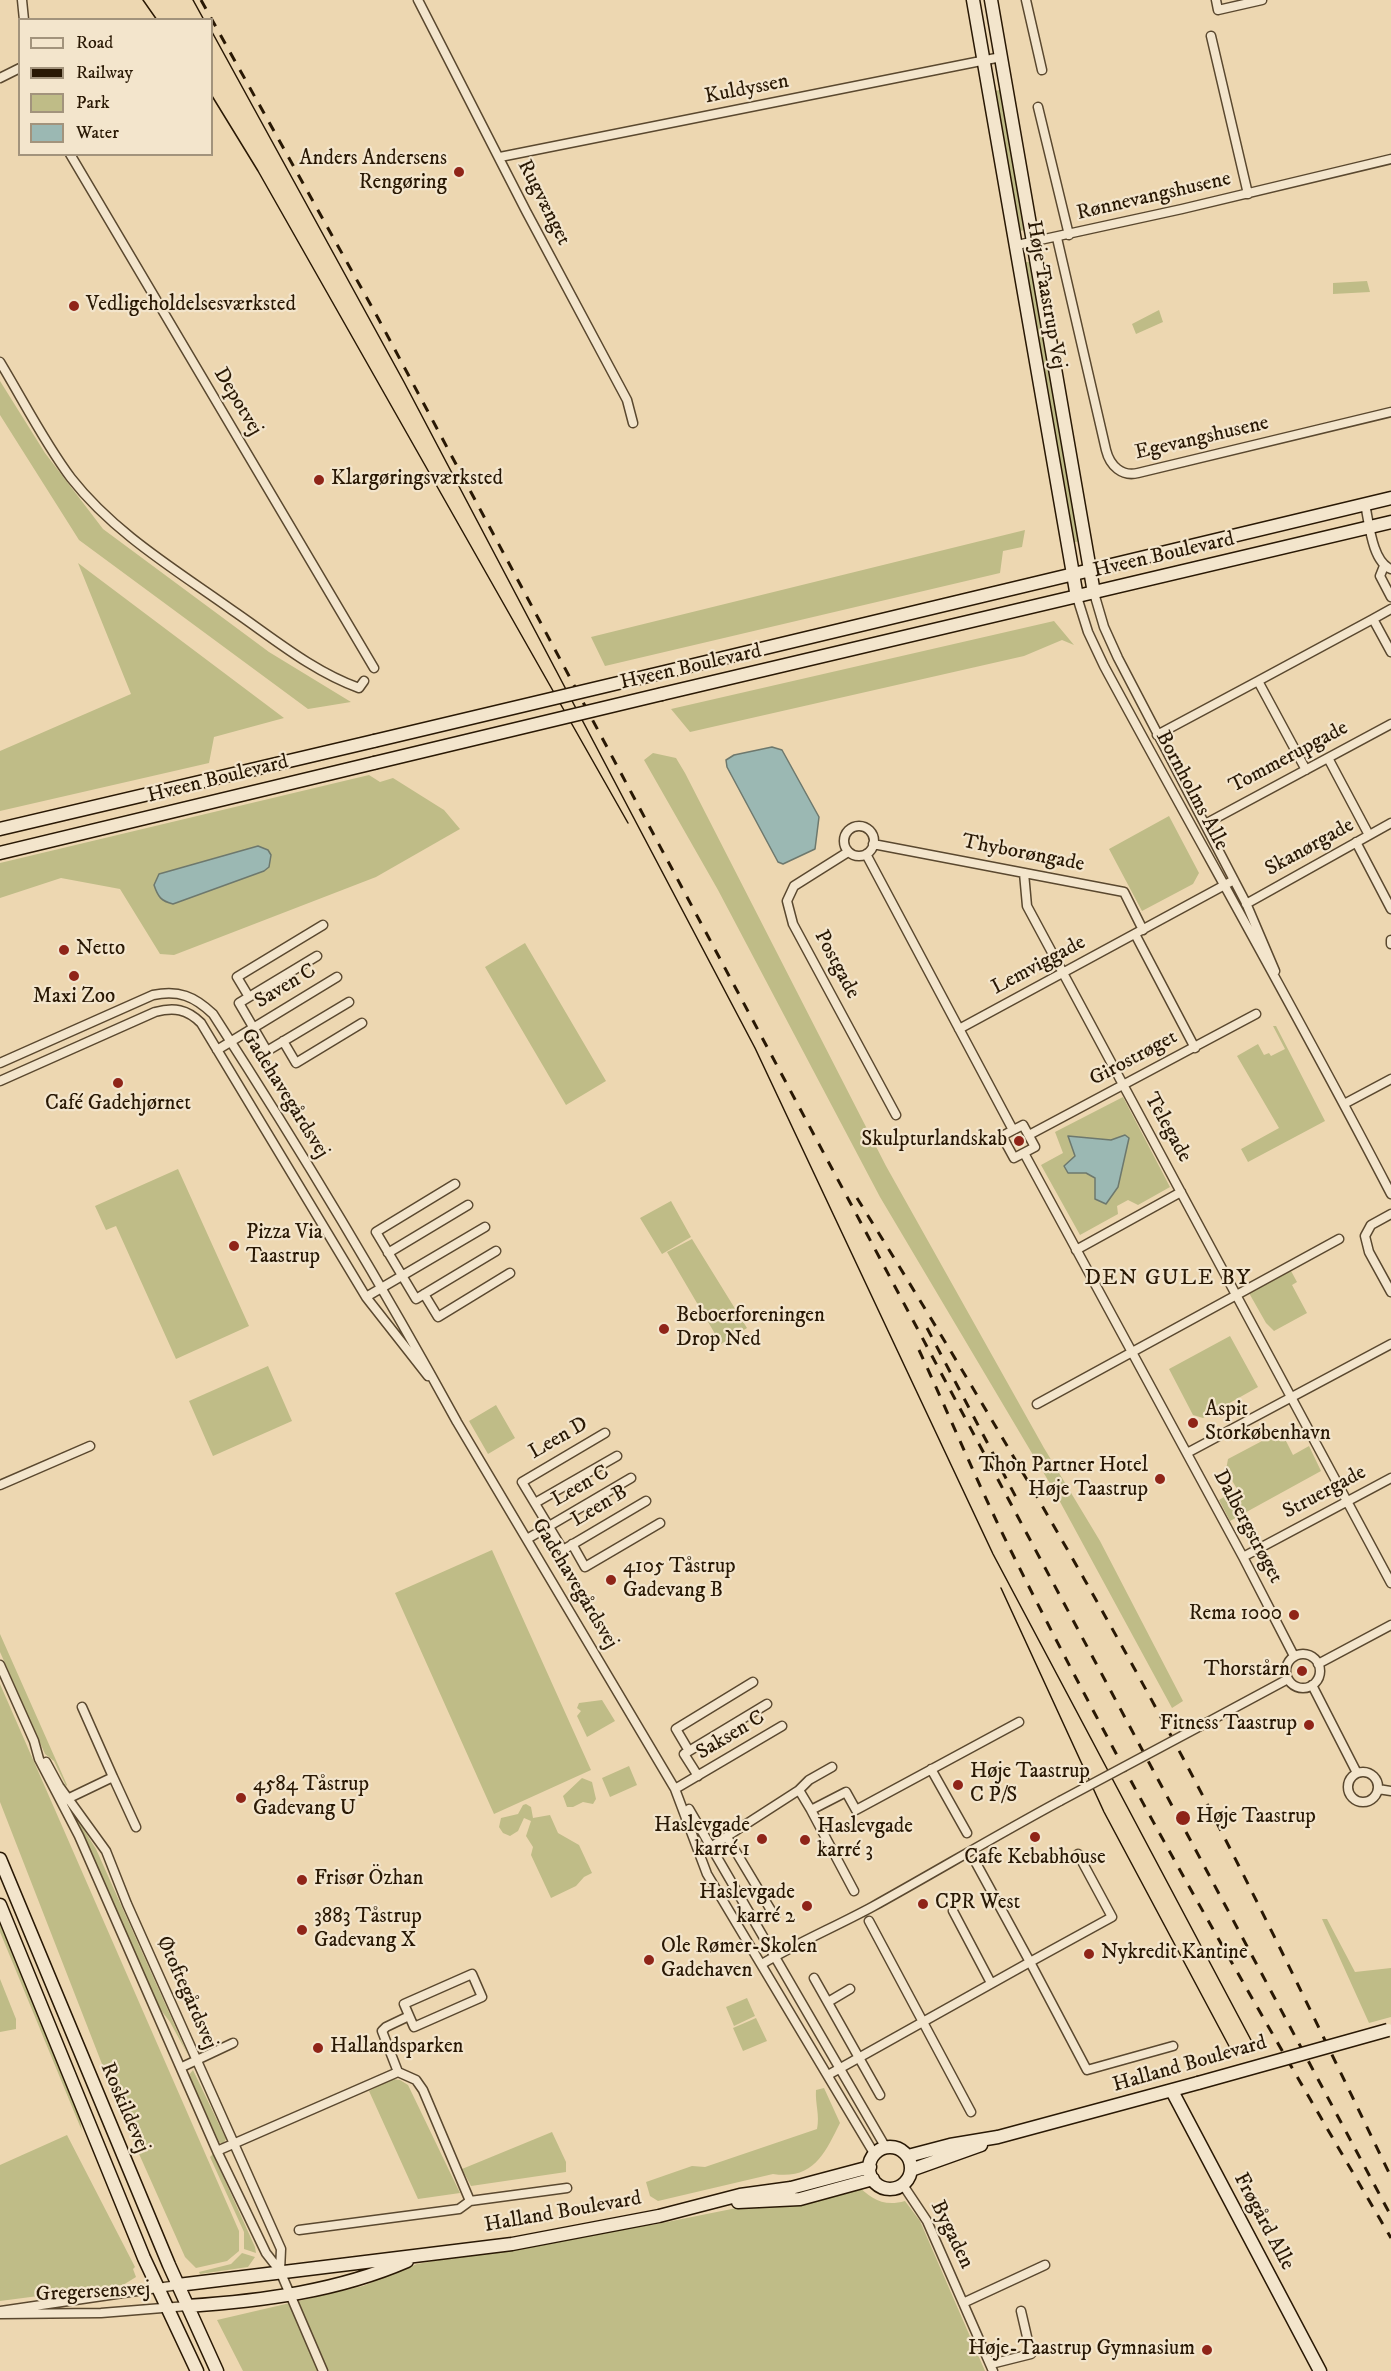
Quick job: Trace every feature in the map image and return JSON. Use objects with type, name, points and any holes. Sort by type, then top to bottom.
[{"type":"street","points":[[22,0],[24,18]]},
{"type":"street","name":"Rugvænget","points":[[418,0],[526,211],[627,400],[633,423]]},
{"type":"street","name":"Høje Taastrup Vej","points":[[974,0],[1077,597]]},
{"type":"street","name":"Høje Taastrup Vej","points":[[991,0],[1094,593]]},
{"type":"street","points":[[1026,0],[1042,70]]},
{"type":"street","points":[[1216,0],[1218,10],[1262,0]]},
{"type":"street","name":"Rønnevangshusene","points":[[1211,36],[1248,194]]},
{"type":"street","name":"Kuldyssen","points":[[500,158],[1001,57]]},
{"type":"street","points":[[0,78],[18,69]]},
{"type":"street","name":"Rønnevangshusene","points":[[1038,107],[1069,235]]},
{"type":"street","name":"Depotvej","points":[[71,156],[374,668]]},
{"type":"street","name":"Rønnevangshusene","points":[[1017,245],[1057,238],[1391,159]]},
{"type":"street","name":"Egevangshusene","points":[[1057,238],[1106,450],[1112,464],[1121,471],[1138,473],[1391,412]]},
{"type":"street","points":[[0,362],[71,478],[101,512],[133,539],[304,660],[336,680],[359,688],[364,681]]},
{"type":"street","name":"Hveen Boulevard","points":[[0,829],[1391,498]]},
{"type":"street","points":[[1365,504],[1378,558],[1388,568],[1380,576],[1391,597]]},
{"type":"street","name":"Hveen Boulevard","points":[[0,854],[662,694],[1391,522]]},
{"type":"street","name":"Bornholms Alle","points":[[1094,593],[1104,627],[1157,735],[1246,904],[1286,996]]},
{"type":"street","name":"Bornholms Alle","points":[[1077,597],[1088,632],[1104,666],[1223,887],[1286,996],[1391,1194]]},
{"type":"street","points":[[1157,735],[1391,609]]},
{"type":"street","points":[[1373,619],[1391,652]]},
{"type":"street","points":[[1258,681],[1306,770]]},
{"type":"street","name":"Tommerupgade","points":[[1205,824],[1391,724]]},
{"type":"street","points":[[1328,758],[1370,835]]},
{"type":"street","name":"Skanørgade","points":[[1246,904],[1391,823]]},
{"type":"street","points":[[862,826],[868,830],[873,844],[866,854],[857,856],[848,852],[844,839],[853,827],[862,826]]},
{"type":"street","points":[[1356,842],[1391,909]]},
{"type":"street","name":"Thyborøngade","points":[[873,844],[1124,892],[1139,932]]},
{"type":"street","name":"Postgade","points":[[848,852],[794,886],[787,901],[793,924],[896,1115]]},
{"type":"street","points":[[866,854],[1013,1130]]},
{"type":"street","name":"Telegade","points":[[1024,873],[1027,906],[1238,1294],[1391,1583]]},
{"type":"street","name":"Lemviggade","points":[[959,1029],[1234,880]]},
{"type":"street","points":[[249,997],[237,977],[323,925]]},
{"type":"street","points":[[1139,932],[1194,1048]]},
{"type":"street","points":[[317,956],[239,1003],[267,1051],[349,1002]]},
{"type":"street","name":"Saven C","points":[[217,1050],[337,977]]},
{"type":"street","name":"Gadehavegårdsvej","points":[[0,1063],[153,994],[171,991],[199,1000],[213,1014],[382,1288],[527,1539],[675,1789],[686,1802],[709,1848],[886,2148]]},
{"type":"street","name":"Gadehavegårdsvej","points":[[0,1081],[166,1009],[175,1009],[193,1016],[201,1023],[366,1297],[443,1396]]},
{"type":"street","name":"Girostrøget","points":[[1029,1135],[1256,1014]]},
{"type":"street","points":[[283,1041],[296,1063],[362,1023]]},
{"type":"street","points":[[1344,1104],[1391,1079]]},
{"type":"street","points":[[1023,1125],[1029,1135],[1035,1147],[1014,1158],[1002,1136],[1023,1125]]},
{"type":"street","name":"Dalbergstrøget","points":[[1024,1153],[1243,1557],[1293,1656]]},
{"type":"street","points":[[455,1184],[376,1232],[416,1299],[496,1251]]},
{"type":"street","points":[[1076,1251],[1181,1192]]},
{"type":"street","points":[[388,1253],[468,1205]]},
{"type":"street","points":[[1391,1214],[1371,1225],[1365,1236],[1369,1252],[1391,1293]]},
{"type":"street","points":[[366,1297],[485,1227]]},
{"type":"street","points":[[1037,1404],[1339,1239]]},
{"type":"street","points":[[424,1294],[438,1317],[510,1273]]},
{"type":"street","points":[[1187,1453],[1391,1344]]},
{"type":"street","name":"Leen D","points":[[549,1526],[522,1482],[605,1433]]},
{"type":"street","points":[[0,1485],[90,1446]]},
{"type":"street","name":"Leen D","points":[[535,1503],[617,1455]]},
{"type":"street","name":"Leen C","points":[[527,1539],[631,1478]]},
{"type":"street","name":"Struergade","points":[[1243,1557],[1391,1478]]},
{"type":"street","name":"Leen B","points":[[549,1526],[563,1550],[646,1501]]},
{"type":"street","name":"Leen B","points":[[572,1544],[585,1567],[660,1523]]},
{"type":"street","points":[[1318,1664],[1391,1625]]},
{"type":"street","points":[[1305,1654],[1318,1664],[1319,1676],[1312,1685],[1301,1688],[1288,1679],[1286,1669],[1293,1656],[1305,1654]]},
{"type":"street","name":"Øtoftegårdsvej","points":[[0,1665],[64,1801],[217,2151],[225,2163],[266,2253],[280,2271],[323,2371]]},
{"type":"street","points":[[762,1964],[1288,1679]]},
{"type":"street","points":[[689,1751],[676,1729],[753,1682]]},
{"type":"street","points":[[1312,1685],[1357,1773]]},
{"type":"street","points":[[698,1776],[684,1754],[767,1704]]},
{"type":"street","points":[[82,1707],[136,1827]]},
{"type":"street","points":[[811,1810],[846,1792],[856,1810],[1019,1722]]},
{"type":"street","name":"Saksen C","points":[[675,1789],[782,1726]]},
{"type":"street","points":[[709,1848],[799,1790],[808,1780],[832,1767]]},
{"type":"street","points":[[931,1769],[967,1833]]},
{"type":"street","points":[[1357,1773],[1370,1774],[1376,1780],[1378,1789],[1374,1797],[1368,1801],[1360,1802],[1348,1792],[1348,1784],[1357,1773]]},
{"type":"street","points":[[64,1801],[113,1777]]},
{"type":"street","name":"Gadehavegårdsvej","points":[[675,1789],[707,1874],[828,2075],[872,2167]]},
{"type":"street","points":[[1378,1789],[1391,1791]]},
{"type":"street","points":[[799,1790],[854,1891]]},
{"type":"street","name":"Øtoftegårdsvej","points":[[64,1801],[106,1851],[281,2249],[280,2271]]},
{"type":"street","points":[[727,1837],[775,1917]]},
{"type":"street","points":[[828,2075],[922,2020],[1112,1917],[1078,1854]]},
{"type":"street","name":"Roskildevej","points":[[0,1859],[178,2285],[217,2371]]},
{"type":"street","points":[[976,1863],[1087,2070],[1173,2046]]},
{"type":"street","name":"Roskildevej","points":[[0,1905],[158,2287],[197,2371]]},
{"type":"street","points":[[953,1911],[991,1983]]},
{"type":"street","points":[[869,1921],[971,2112]]},
{"type":"street","points":[[472,1974],[482,1997],[414,2027],[409,2016],[404,2004],[472,1974]]},
{"type":"street","points":[[814,1978],[880,2094]]},
{"type":"street","points":[[828,2002],[850,1989]]},
{"type":"street","points":[[409,2016],[386,2026],[382,2031],[398,2072],[416,2080],[423,2090],[470,2201]]},
{"type":"street","name":"Halland Boulevard","points":[[908,2156],[1030,2129],[1389,2029]]},
{"type":"street","points":[[182,2067],[233,2043]]},
{"type":"street","points":[[217,2151],[398,2072]]},
{"type":"street","name":"Frøgård Alle","points":[[1172,2091],[1320,2371]]},
{"type":"street","name":"Halland Boulevard","points":[[911,2170],[956,2156],[998,2137]]},
{"type":"street","points":[[886,2148],[898,2149],[908,2156],[911,2170],[903,2185],[887,2188],[872,2167],[886,2148]]},
{"type":"street","name":"Halland Boulevard","points":[[178,2285],[512,2244],[713,2203],[740,2195],[791,2188],[872,2167]]},
{"type":"street","name":"Bygaden","points":[[903,2185],[927,2221],[992,2367],[1031,2354],[1021,2311]]},
{"type":"street","points":[[299,2230],[459,2209],[470,2201],[567,2188]]},
{"type":"street","name":"Halland Boulevard","points":[[187,2306],[336,2287],[374,2275],[420,2256]]},
{"type":"street","name":"Bygaden","points":[[963,2302],[1045,2265]]},
{"type":"street","name":"Gregersensvej","points":[[0,2312],[178,2285]]},
{"type":"street","name":"Gregersensvej","points":[[0,2312],[101,2313],[187,2306]]},
{"type":"green space","points":[[1001,89],[1025,230],[1019,231],[996,91]]},
{"type":"green space","points":[[1025,262],[1031,262],[1079,541],[1073,543]]},
{"type":"green space","points":[[1367,281],[1370,292],[1333,294],[1333,283]]},
{"type":"green space","points":[[1159,310],[1163,322],[1136,334],[1132,324]]},
{"type":"green space","points":[[0,381],[45,453],[103,529],[269,652],[351,702],[308,709],[79,540],[0,415]]},
{"type":"green space","points":[[1025,530],[1022,547],[1003,551],[1000,573],[605,666],[591,637]]},
{"type":"green space","points":[[78,563],[284,718],[214,737],[209,763],[0,811],[0,751],[131,694]]},
{"type":"green space","points":[[1054,621],[1074,645],[1062,640],[1024,656],[690,732],[671,709]]},
{"type":"green space","points":[[653,753],[676,758],[685,773],[886,1166],[1044,1448],[1100,1541],[1183,1701],[1172,1708],[1052,1487],[880,1197],[718,890],[644,760]]},
{"type":"green space","points":[[369,775],[380,782],[393,778],[444,810],[460,829],[376,877],[174,955],[160,954],[120,889],[61,878],[0,898],[0,863]]},
{"type":"green space","points":[[1169,816],[1199,873],[1193,884],[1142,911],[1109,849]]},
{"type":"green space","points":[[525,943],[606,1081],[566,1105],[485,967]]},
{"type":"green space","points":[[1273,1026],[1276,1026],[1325,1121],[1248,1162],[1241,1149],[1279,1128],[1237,1056],[1258,1044],[1264,1055],[1269,1053],[1271,1056],[1285,1049]]},
{"type":"green space","points":[[1123,1097],[1170,1187],[1138,1205],[1128,1200],[1117,1206],[1118,1214],[1080,1235],[1041,1165],[1063,1153],[1055,1132]]},
{"type":"green space","points":[[178,1169],[249,1326],[176,1359],[116,1226],[106,1230],[95,1206]]},
{"type":"green space","points":[[671,1201],[691,1237],[662,1254],[640,1218]]},
{"type":"green space","points":[[692,1239],[747,1328],[721,1344],[667,1252]]},
{"type":"green space","points":[[1291,1271],[1297,1282],[1292,1285],[1307,1313],[1274,1331],[1266,1323],[1249,1293]]},
{"type":"green space","points":[[1230,1336],[1258,1387],[1203,1418],[1193,1415],[1169,1369]]},
{"type":"green space","points":[[268,1366],[292,1421],[213,1456],[189,1401]]},
{"type":"green space","points":[[496,1405],[515,1438],[488,1454],[469,1421]]},
{"type":"green space","points":[[1281,1431],[1293,1455],[1309,1446],[1321,1471],[1230,1521],[1219,1500],[1237,1489],[1226,1470],[1228,1459]]},
{"type":"green space","points":[[492,1550],[591,1770],[494,1814],[395,1593]]},
{"type":"green space","points":[[0,1634],[66,1786],[54,1761],[45,1754],[0,1652]]},
{"type":"green space","points":[[0,1684],[239,2231],[239,2251],[227,2261],[196,2268],[185,2257],[123,2118],[0,1802]]},
{"type":"green space","points":[[602,1700],[615,1721],[587,1737],[577,1716],[581,1711],[577,1708],[579,1703]]},
{"type":"green space","points":[[629,1766],[637,1785],[610,1797],[602,1778]]},
{"type":"green space","points":[[582,1778],[592,1782],[596,1799],[593,1804],[583,1802],[567,1807],[563,1796]]},
{"type":"green space","points":[[526,1804],[531,1807],[533,1818],[550,1815],[558,1833],[579,1845],[592,1873],[584,1877],[576,1886],[551,1898],[531,1855],[533,1847],[526,1836],[531,1821],[524,1818],[518,1831],[510,1836],[503,1833],[499,1827],[501,1818],[518,1814]]},
{"type":"green space","points":[[72,1811],[96,1849],[188,2055],[160,2009]]},
{"type":"green space","points":[[1322,1919],[1327,1919],[1355,1972],[1391,1968],[1391,2017],[1369,2023]]},
{"type":"green space","points":[[0,1920],[78,2110],[82,2131],[0,1932]]},
{"type":"green space","points":[[0,1979],[16,2019],[16,2029],[0,2032]]},
{"type":"green space","points":[[747,1998],[755,2016],[734,2026],[726,2007]]},
{"type":"green space","points":[[756,2018],[767,2041],[743,2051],[733,2028]]},
{"type":"green space","points":[[193,2070],[226,2139],[223,2144],[219,2142],[189,2075]]},
{"type":"green space","points":[[392,2079],[400,2080],[408,2085],[460,2193],[418,2199],[369,2091]]},
{"type":"green space","points":[[824,2088],[840,2123],[823,2154],[808,2168],[799,2173],[773,2174],[658,2201],[650,2196],[646,2182],[692,2166],[705,2167],[817,2129],[816,2090]]},
{"type":"green space","points":[[552,2132],[566,2162],[566,2172],[471,2186],[462,2169]]},
{"type":"green space","points":[[67,2135],[135,2267],[133,2269],[136,2277],[123,2285],[0,2301],[0,2165]]},
{"type":"green space","points":[[213,2154],[256,2253],[244,2249],[244,2232],[210,2157]]},
{"type":"green space","points":[[856,2184],[878,2200],[890,2203],[905,2201],[920,2221],[985,2371],[243,2371],[217,2320],[363,2286],[417,2264],[636,2225],[652,2225]]},
{"type":"green space","points":[[242,2253],[255,2257],[248,2267],[200,2274],[199,2272],[231,2264]]},
{"type":"water","points":[[772,747],[782,750],[819,817],[815,849],[783,864],[778,862],[727,767],[726,760],[734,755]]},
{"type":"water","points":[[258,846],[268,850],[271,855],[269,867],[264,871],[173,904],[160,898],[157,893],[154,885],[159,874]]},
{"type":"water","points":[[1125,1135],[1129,1138],[1118,1187],[1106,1204],[1095,1199],[1095,1178],[1086,1173],[1068,1173],[1064,1166],[1075,1156],[1068,1136],[1111,1140]]},
{"type":"tram line","points":[[143,0],[156,18]]},
{"type":"tram line","points":[[193,0],[203,18]]},
{"type":"tram line","points":[[213,34],[404,382],[755,1048],[993,1554],[1251,2040]]},
{"type":"tram line","points":[[213,98],[258,171],[628,823]]},
{"type":"tram line","points":[[1001,1588],[1104,1812],[1231,2050]]},
{"type":"railway","points":[[201,0],[211,18]]},
{"type":"railway","points":[[213,22],[378,318],[1391,2216]]},
{"type":"railway","points":[[857,1198],[1021,1469],[1138,1675],[1259,1906],[1391,2177]]},
{"type":"railway","points":[[927,1328],[1019,1503]]},
{"type":"railway","points":[[919,1350],[1001,1531],[1103,1730],[1245,1985],[1391,2238]]},
{"type":"place","name":"Anders Andersens Rengøring","points":[[459,172]]},
{"type":"place","name":"Vedligeholdelsesværksted","points":[[74,306]]},
{"type":"place","name":"Klargøringsværksted","points":[[319,480]]},
{"type":"place","name":"Netto","points":[[64,950]]},
{"type":"place","name":"Maxi Zoo","points":[[74,976]]},
{"type":"place","name":"Café Gadehjørnet","points":[[118,1083]]},
{"type":"place","name":"Skulpturlandskab","points":[[1019,1141]]},
{"type":"place","name":"Pizza Via Taastrup","points":[[234,1246]]},
{"type":"place","name":"Beboerforeningen Drop Ned","points":[[664,1329]]},
{"type":"place","name":"Aspit Storkøbenhavn","points":[[1193,1423]]},
{"type":"place","name":"Thon Partner Hotel Høje Taastrup","points":[[1160,1479]]},
{"type":"place","name":"4105 Tåstrup Gadevang B","points":[[611,1580]]},
{"type":"place","name":"Rema 1000","points":[[1294,1615]]},
{"type":"place","name":"Thorstårn","points":[[1302,1671]]},
{"type":"place","name":"Fitness Taastrup","points":[[1309,1725]]},
{"type":"place","name":"Høje Taastrup C P/S","points":[[958,1785]]},
{"type":"place","name":"4584 Tåstrup Gadevang U","points":[[241,1798]]},
{"type":"place","name":"Høje Taastrup","points":[[1183,1818]]},
{"type":"place","name":"Cafe Kebabhouse","points":[[1035,1837]]},
{"type":"place","name":"Haslevgade karré 1","points":[[762,1839]]},
{"type":"place","name":"Haslevgade karré 3","points":[[805,1840]]},
{"type":"place","name":"Frisør Özhan","points":[[302,1880]]},
{"type":"place","name":"CPR West","points":[[923,1904]]},
{"type":"place","name":"Haslevgade karré 2","points":[[807,1906]]},
{"type":"place","name":"3883 Tåstrup Gadevang X","points":[[302,1930]]},
{"type":"place","name":"Nykredit Kantine","points":[[1089,1954]]},
{"type":"place","name":"Ole Rømer-Skolen Gadehaven","points":[[649,1960]]},
{"type":"place","name":"Hallandsparken","points":[[318,2048]]},
{"type":"place","name":"Høje-Taastrup Gymnasium","points":[[1207,2350]]},
{"type":"district","name":"DEN GULE BY","points":[[1168,1279]]}]
